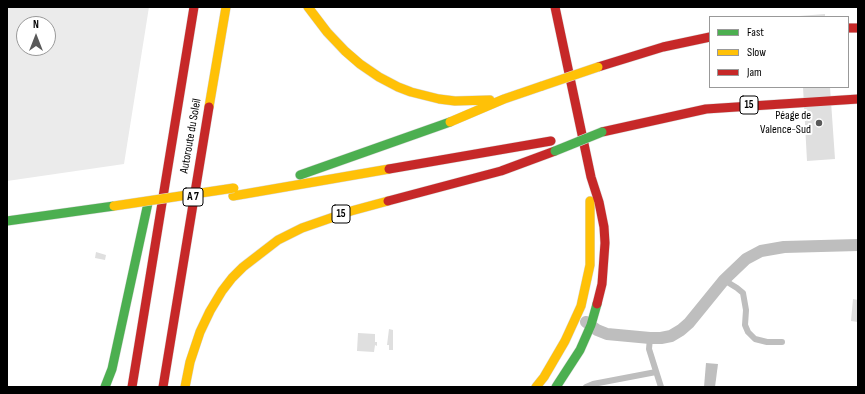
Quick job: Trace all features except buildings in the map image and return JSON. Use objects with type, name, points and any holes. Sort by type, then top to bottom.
[{"type":"main road","name":"Autoroute du Soleil","points":[[132,387],[194,7]]},
{"type":"main road","name":"Autoroute du Soleil","points":[[163,387],[226,7]]},
{"type":"main road","points":[[308,7],[327,32],[345,51],[360,64],[379,77],[398,87],[439,99],[478,101],[504,99]]},
{"type":"main road","points":[[555,7],[591,177],[599,202],[604,227],[605,243],[602,284],[591,325],[580,350],[556,387]]},
{"type":"main road","points":[[564,51],[566,16]]},
{"type":"main road","points":[[234,192],[298,175],[442,126],[504,99],[598,67],[662,47],[709,37]]},
{"type":"main road","points":[[161,152],[189,39]]},
{"type":"main road","name":"15","points":[[185,387],[190,362],[200,332],[222,291],[232,278],[257,255],[278,240],[302,228],[351,211],[500,171],[606,131],[706,109],[858,99]]},
{"type":"main road","points":[[7,230],[114,210],[553,141],[606,131]]},
{"type":"main road","points":[[536,387],[556,358],[577,317],[585,292],[590,265],[591,177]]},
{"type":"main road","points":[[105,387],[112,368],[151,190]]},
{"type":"main road","points":[[7,221],[114,210]]},
{"type":"street","points":[[577,317],[591,325],[596,330],[608,334],[650,338],[671,336],[681,330],[724,280],[746,259],[761,251],[784,247],[858,245]]},
{"type":"lane","points":[[724,280],[743,293],[746,310],[745,325],[748,332],[754,339],[766,342],[782,342]]},
{"type":"lane","points":[[650,338],[649,349],[661,387]]},
{"type":"lane","points":[[586,387],[592,384],[656,372]]},
{"type":"shaded area","points":[[7,7],[149,7],[124,164],[7,181]]},
{"type":"shaded area","points":[[706,363],[718,364],[715,387],[704,387]]},
{"type":"traffic: fast","points":[[300,175],[450,122]]},
{"type":"traffic: fast","points":[[555,151],[602,132]]},
{"type":"traffic: fast","points":[[105,387],[112,369],[148,203]]},
{"type":"traffic: fast","points":[[7,221],[114,206]]},
{"type":"traffic: fast","points":[[556,387],[580,350],[591,325],[597,304]]},
{"type":"traffic: slow","points":[[209,107],[226,7]]},
{"type":"traffic: slow","points":[[308,7],[327,32],[345,51],[360,64],[379,77],[398,87],[439,99],[455,101],[490,100]]},
{"type":"traffic: slow","points":[[542,86],[598,67]]},
{"type":"traffic: slow","points":[[450,122],[504,99],[542,86]]},
{"type":"traffic: slow","points":[[233,196],[389,169]]},
{"type":"traffic: slow","points":[[114,206],[234,188]]},
{"type":"traffic: slow","points":[[185,387],[190,362],[200,332],[210,311],[222,291],[243,267],[278,240],[302,228],[351,211],[388,201]]},
{"type":"traffic: slow","points":[[536,387],[544,377],[565,341],[581,306],[590,265],[590,201]]},
{"type":"traffic: jam","points":[[132,387],[194,7]]},
{"type":"traffic: jam","points":[[555,7],[591,177],[599,202],[604,227],[605,243],[602,284],[597,304]]},
{"type":"traffic: jam","points":[[849,28],[858,28]]},
{"type":"traffic: jam","points":[[598,67],[663,47],[709,37]]},
{"type":"traffic: jam","points":[[602,132],[706,109],[858,99]]},
{"type":"traffic: jam","points":[[163,387],[209,107]]},
{"type":"traffic: jam","points":[[389,169],[551,141]]},
{"type":"traffic: jam","points":[[388,201],[501,171],[555,151]]},
{"type":"place","name":"Péage de Valence-Sud","points":[[819,123]]}]
